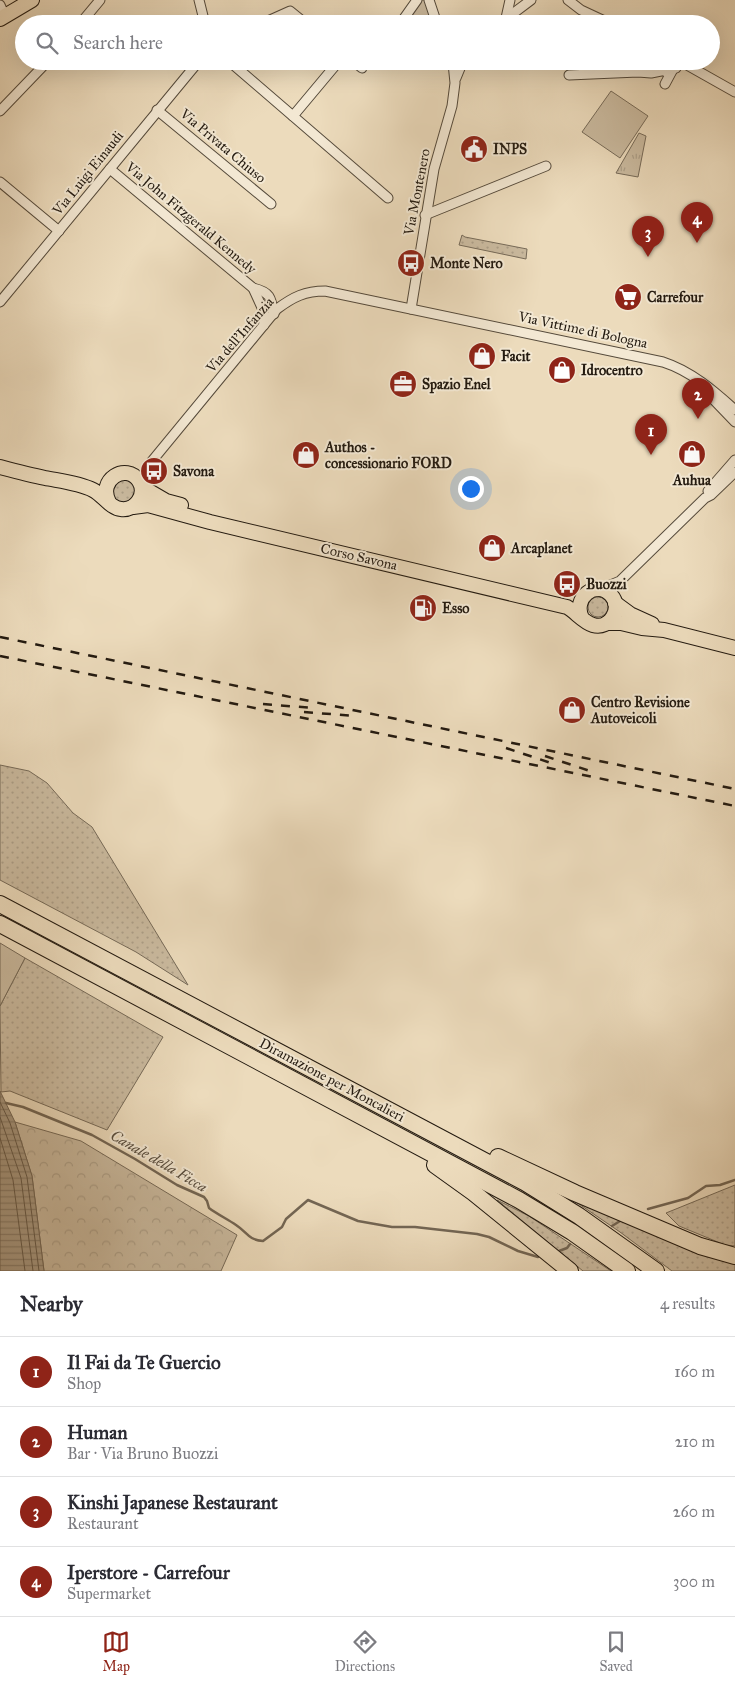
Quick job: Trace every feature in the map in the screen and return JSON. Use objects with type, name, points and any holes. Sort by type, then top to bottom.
[{"type":"highway","name":"Diramazione per Moncalieri","points":[[0,904],[526,1183],[579,1216],[656,1271]]},
{"type":"highway","name":"Diramazione per Moncalieri","points":[[0,924],[519,1200],[572,1232],[627,1271]]},
{"type":"highway","points":[[363,1116],[422,1158],[456,1179],[570,1271]]},
{"type":"highway","points":[[433,1134],[499,1157],[575,1193],[700,1246],[735,1256]]},
{"type":"main road","points":[[2,13],[32,0]]},
{"type":"main road","points":[[0,467],[64,481],[93,490],[112,506],[122,510],[133,507],[139,501],[141,485],[137,479],[127,473],[92,482],[64,481]]},
{"type":"main road","points":[[109,502],[106,489],[111,478]]},
{"type":"main road","name":"Corso Savona","points":[[141,485],[166,501],[528,591],[562,598],[574,598],[585,594]]},
{"type":"main road","name":"Corso Savona","points":[[133,507],[148,505],[210,522],[551,603],[567,607],[582,618]]},
{"type":"main road","points":[[664,630],[630,614],[611,595],[601,590],[595,589],[585,594],[579,605],[582,618],[596,626],[606,623],[620,623],[664,630],[735,648]]},
{"type":"main road","points":[[606,623],[613,617],[615,601]]},
{"type":"street","points":[[88,15],[100,0]]},
{"type":"street","points":[[199,0],[203,15]]},
{"type":"street","points":[[406,15],[417,0]]},
{"type":"street","points":[[429,0],[434,15]]},
{"type":"street","points":[[504,15],[510,0]]},
{"type":"street","points":[[510,15],[531,0]]},
{"type":"street","points":[[568,0],[581,10],[592,15]]},
{"type":"street","points":[[281,15],[290,11],[295,15]]},
{"type":"street","points":[[0,111],[39,70]]},
{"type":"street","name":"Via Luigi Einaudi","points":[[0,302],[191,70]]},
{"type":"street","points":[[239,70],[388,198]]},
{"type":"street","points":[[293,116],[331,70]]},
{"type":"street","name":"Via Montenero","points":[[411,309],[434,169],[452,106],[456,70]]},
{"type":"street","points":[[569,75],[651,73],[662,71],[665,84],[673,70]]},
{"type":"street","points":[[696,70],[735,92]]},
{"type":"street","name":"Via Privata Chiuso","points":[[157,110],[271,204]]},
{"type":"street","points":[[426,215],[546,166]]},
{"type":"street","name":"Via John Fitzgerald Kennedy","points":[[110,169],[253,288],[268,294],[274,314]]},
{"type":"street","points":[[0,182],[59,230]]},
{"type":"street","name":"Via John Fitzgerald Kennedy","points":[[253,288],[264,312],[264,326]]},
{"type":"street","name":"Via dell'Infanzia","points":[[141,485],[152,462],[274,314],[295,296],[314,291],[325,291],[411,309]]},
{"type":"street","name":"Via Vittime di Bologna","points":[[411,309],[676,366],[713,390],[735,410]]},
{"type":"street","points":[[702,384],[710,396],[735,422]]},
{"type":"street","points":[[705,498],[707,493],[735,460]]},
{"type":"street","name":"Via dell'Infanzia","points":[[127,473],[152,462]]},
{"type":"street","points":[[601,590],[620,581],[705,498],[711,495],[735,472]]},
{"type":"street","points":[[615,601],[620,581]]},
{"type":"green space","points":[[420,0],[426,0],[430,15],[409,15]]},
{"type":"green space","points":[[611,91],[648,116],[620,158],[582,132]]},
{"type":"green space","points":[[639,133],[646,136],[638,177],[616,173]]},
{"type":"green space","points":[[462,235],[527,249],[526,259],[459,245]]},
{"type":"green space","points":[[129,479],[137,488],[133,500],[120,503],[113,498],[114,482]]},
{"type":"green space","points":[[598,597],[605,600],[608,607],[605,614],[598,617],[591,614],[588,607],[591,600]]},
{"type":"green space","points":[[0,765],[29,771],[47,783],[73,813],[92,827],[188,985],[136,952],[0,880]]},
{"type":"green space","points":[[0,943],[25,958],[0,1006]]},
{"type":"green space","points":[[25,958],[163,1037],[107,1130],[10,1091],[1,1092],[0,1006]]},
{"type":"green space","points":[[15,1122],[81,1141],[237,1235],[221,1271],[44,1271],[32,1176]]},
{"type":"green space","points":[[735,1185],[735,1246],[725,1245],[679,1226],[666,1213]]},
{"type":"green space","points":[[557,1189],[735,1260],[735,1271],[672,1271],[620,1232]]},
{"type":"green space","points":[[497,1200],[529,1216],[611,1271],[583,1271]]},
{"type":"water","points":[[0,1091],[15,1122],[32,1176],[44,1271],[0,1271]]},
{"type":"waterway","name":"Canale della Ficca","points":[[6,1103],[23,1107],[92,1135],[177,1185],[204,1197],[209,1208],[258,1240],[263,1241],[282,1227],[286,1219],[308,1200],[358,1221],[392,1227],[415,1227],[477,1234],[538,1257]]},
{"type":"waterway","name":"Canale della Ficca","points":[[648,1209],[688,1198],[706,1186],[720,1185],[735,1180]]},
{"type":"waterway","name":"Canale della Ficca","points":[[612,1226],[620,1221]]},
{"type":"waterway","name":"Canale della Ficca","points":[[559,1251],[567,1248],[570,1244]]},
{"type":"railway","points":[[0,637],[735,789]]},
{"type":"railway","points":[[0,656],[735,806]]},
{"type":"railway","points":[[263,704],[313,708]]},
{"type":"railway","points":[[304,712],[356,716]]},
{"type":"railway","points":[[506,748],[551,763]]},
{"type":"railway","points":[[545,756],[593,772]]},
{"type":"place","name":"INPS","points":[[474,149]]},
{"type":"place","name":"Iperstore - Carrefour","points":[[697,243]]},
{"type":"place","name":"Kinshi Japanese Restaurant","points":[[648,257]]},
{"type":"place","name":"Monte Nero","points":[[411,263]]},
{"type":"place","name":"Carrefour","points":[[628,297]]},
{"type":"place","name":"Facit","points":[[482,356]]},
{"type":"place","name":"Idrocentro","points":[[562,370]]},
{"type":"place","name":"Spazio Enel","points":[[403,384]]},
{"type":"place","name":"Human","points":[[698,419]]},
{"type":"place","name":"Auhua","points":[[692,454]]},
{"type":"place","name":"Authos - concessionario FORD","points":[[306,455]]},
{"type":"place","name":"Il Fai da Te Guercio","points":[[651,455]]},
{"type":"place","name":"Savona","points":[[154,471]]},
{"type":"place","name":"Arcaplanet","points":[[492,548]]},
{"type":"place","name":"Buozzi","points":[[567,584]]},
{"type":"place","name":"Esso","points":[[423,608]]},
{"type":"place","name":"Centro Revisione Autoveicoli","points":[[572,710]]}]
